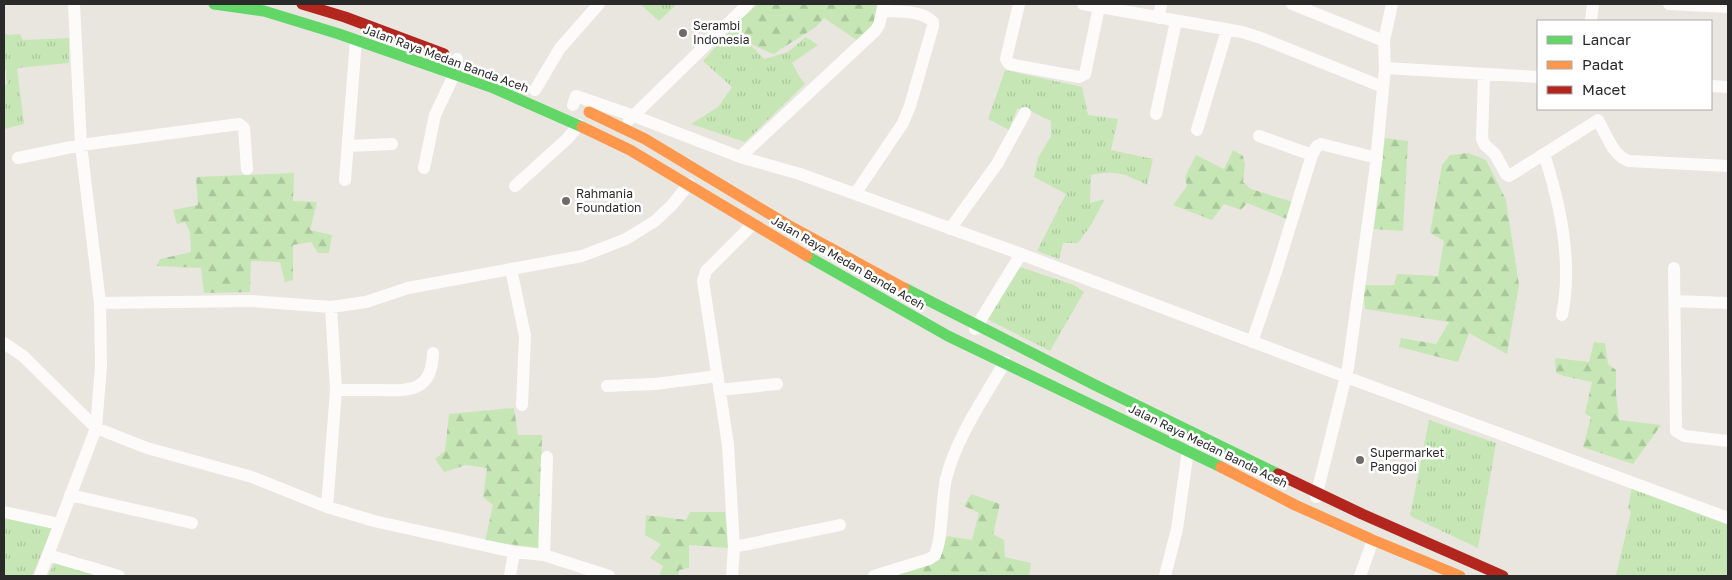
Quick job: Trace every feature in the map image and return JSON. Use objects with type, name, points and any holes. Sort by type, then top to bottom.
[{"type":"highway","name":"Jalan Raya Medan Banda Aceh","points":[[214,4],[264,10],[356,40],[491,87],[596,133],[690,184],[753,224],[896,308],[967,345],[1188,450],[1311,512],[1460,576]]},
{"type":"highway","name":"Jalan Raya Medan Banda Aceh","points":[[304,4],[345,16],[461,61]]},
{"type":"highway","name":"Jalan Raya Medan Banda Aceh","points":[[569,104],[621,127],[698,169],[734,193],[853,262],[977,326],[1140,408],[1318,494],[1503,576]]},
{"type":"highway","points":[[596,133],[604,119]]},
{"type":"street","points":[[40,576],[96,428],[101,366],[100,303],[81,146],[74,4]]},
{"type":"street","points":[[535,90],[560,48],[599,4]]},
{"type":"street","points":[[621,127],[748,4]]},
{"type":"street","points":[[1019,4],[1006,62],[1079,77],[1085,74],[1099,7]]},
{"type":"street","points":[[1083,4],[1262,38],[1383,87]]},
{"type":"street","points":[[1159,18],[1161,4]]},
{"type":"street","points":[[1311,512],[1318,494],[1346,377],[1377,158],[1385,68],[1384,41],[1392,4]]},
{"type":"street","points":[[1591,20],[1593,4]]},
{"type":"street","points":[[1669,4],[1728,7]]},
{"type":"street","points":[[1299,5],[1384,41]]},
{"type":"street","points":[[740,157],[875,31],[879,25],[883,7],[928,18],[933,22],[933,26],[910,106],[903,123],[855,194]]},
{"type":"street","points":[[1156,114],[1176,21]]},
{"type":"street","points":[[1197,130],[1227,30]]},
{"type":"street","points":[[345,180],[356,40]]},
{"type":"street","points":[[424,168],[435,114],[461,61]]},
{"type":"street","points":[[1385,68],[1537,77]]},
{"type":"street","points":[[1484,74],[1482,139],[1485,145],[1495,154],[1506,174],[1511,176],[1596,115],[1617,153],[1629,161],[1728,166]]},
{"type":"street","points":[[1712,86],[1728,87]]},
{"type":"street","points":[[569,104],[576,96],[740,157],[800,174],[1021,254],[1252,342],[1728,518]]},
{"type":"street","points":[[950,229],[997,164],[1025,113]]},
{"type":"street","points":[[18,158],[81,146],[240,124],[244,128],[247,169]]},
{"type":"street","points":[[515,186],[579,126]]},
{"type":"street","points":[[1259,136],[1312,155]]},
{"type":"street","points":[[348,146],[392,144]]},
{"type":"street","points":[[1252,342],[1312,155],[1317,146],[1321,144],[1377,158]]},
{"type":"street","points":[[1544,154],[1559,203],[1567,286],[1562,315]]},
{"type":"street","points":[[100,303],[252,301],[331,307],[366,302],[408,288],[582,256],[626,239],[655,221],[690,184]]},
{"type":"street","points":[[732,576],[734,547],[728,445],[703,276],[753,224]]},
{"type":"street","points":[[967,345],[1021,254]]},
{"type":"street","points":[[1674,268],[1676,431],[1684,436],[1728,441]]},
{"type":"street","points":[[511,269],[525,336],[522,405]]},
{"type":"street","points":[[1675,301],[1728,304]]},
{"type":"street","points":[[327,507],[336,390],[331,307]]},
{"type":"street","points":[[4,343],[23,356],[96,428],[146,448],[252,478],[327,507],[374,521],[514,552],[544,555],[609,576]]},
{"type":"street","points":[[336,390],[401,390],[414,388],[424,383],[429,375],[433,367],[433,352]]},
{"type":"street","points":[[874,576],[929,559],[935,555],[949,467],[969,425],[1005,362]]},
{"type":"street","points":[[606,386],[655,384],[718,376]]},
{"type":"street","points":[[719,390],[777,384]]},
{"type":"street","points":[[1165,576],[1178,529],[1188,450]]},
{"type":"street","points":[[544,555],[547,457]]},
{"type":"street","points":[[70,495],[192,523]]},
{"type":"street","points":[[4,512],[59,524]]},
{"type":"street","points":[[734,547],[840,525]]},
{"type":"street","points":[[1360,576],[1373,540]]},
{"type":"street","points":[[510,576],[514,552]]},
{"type":"street","points":[[48,555],[119,576]]},
{"type":"green space","points":[[640,4],[677,4],[659,21]]},
{"type":"green space","points":[[758,4],[877,4],[875,24],[858,41],[824,18],[816,27],[773,54],[753,45],[735,24]]},
{"type":"green space","points":[[733,27],[764,59],[788,52],[806,37],[818,45],[792,63],[805,84],[745,142],[691,124],[718,107],[732,87],[703,61]]},
{"type":"green space","points":[[4,33],[8,35],[20,34],[23,40],[69,38],[69,63],[17,68],[24,124],[4,129],[4,85],[7,84],[6,70],[4,70]]},
{"type":"green space","points":[[1005,70],[1082,87],[1088,115],[1118,119],[1111,150],[1153,159],[1147,185],[1120,174],[1091,175],[1090,203],[1105,199],[1091,225],[1078,243],[1063,243],[1059,259],[1037,251],[1066,194],[1034,177],[1038,158],[1051,136],[1051,121],[1027,109],[1017,109],[1009,130],[988,119]]},
{"type":"green space","points":[[1385,138],[1408,141],[1403,231],[1374,229]]},
{"type":"green space","points":[[1233,150],[1243,156],[1245,165],[1243,182],[1251,189],[1293,202],[1287,219],[1247,203],[1241,210],[1224,204],[1212,220],[1173,205],[1187,186],[1185,177],[1196,155],[1224,169]]},
{"type":"green space","points":[[1468,153],[1486,160],[1506,200],[1519,285],[1507,354],[1469,333],[1458,362],[1399,347],[1401,338],[1436,344],[1449,322],[1365,309],[1363,285],[1394,285],[1397,274],[1438,276],[1444,241],[1430,233],[1442,165],[1450,155]]},
{"type":"green space","points":[[294,173],[293,201],[317,202],[310,230],[332,235],[329,253],[318,253],[311,242],[293,245],[293,280],[285,282],[280,262],[251,261],[250,292],[204,293],[201,268],[157,266],[160,259],[191,252],[190,232],[185,222],[177,224],[173,210],[198,205],[196,177]]},
{"type":"green space","points":[[1017,266],[1074,285],[1084,292],[1050,351],[985,318]]},
{"type":"green space","points":[[1594,342],[1605,343],[1608,364],[1616,370],[1619,420],[1661,425],[1633,464],[1583,447],[1591,417],[1585,413],[1592,382],[1556,373],[1555,358],[1589,362]]},
{"type":"green space","points":[[514,408],[518,435],[542,435],[540,548],[485,541],[493,505],[483,497],[487,468],[466,465],[444,472],[435,459],[445,451],[449,414]]},
{"type":"green space","points":[[1429,420],[1496,443],[1478,548],[1410,516]]},
{"type":"green space","points":[[1632,487],[1728,524],[1728,576],[1616,575],[1631,512],[1628,508]]},
{"type":"green space","points":[[971,494],[1000,504],[993,534],[1004,540],[1005,557],[1031,563],[1029,576],[883,576],[940,559],[947,536],[972,540],[979,513],[964,506]]},
{"type":"green space","points":[[690,512],[725,512],[728,548],[689,545],[689,568],[679,570],[678,576],[659,576],[663,566],[650,558],[661,544],[645,535],[646,515],[686,520]]},
{"type":"green space","points":[[4,518],[52,528],[32,576],[4,576]]},
{"type":"green space","points":[[54,563],[102,576],[48,576]]},
{"type":"traffic: fast","points":[[214,4],[264,11],[339,34],[491,87],[582,127]]},
{"type":"traffic: fast","points":[[807,256],[948,336],[1221,467]]},
{"type":"traffic: fast","points":[[904,288],[1097,386],[1278,474]]},
{"type":"traffic: slow","points":[[589,112],[645,139],[788,225],[904,288]]},
{"type":"traffic: slow","points":[[582,127],[630,150],[807,256]]},
{"type":"traffic: slow","points":[[1221,467],[1295,505],[1460,576]]},
{"type":"traffic: jam","points":[[302,4],[345,17],[444,54]]},
{"type":"traffic: jam","points":[[1278,474],[1362,514],[1503,576]]},
{"type":"place","name":"Serambi Indonesia","points":[[683,33]]},
{"type":"place","name":"Rahmania Foundation","points":[[566,201]]},
{"type":"place","name":"Supermarket Panggoi","points":[[1360,460]]}]
